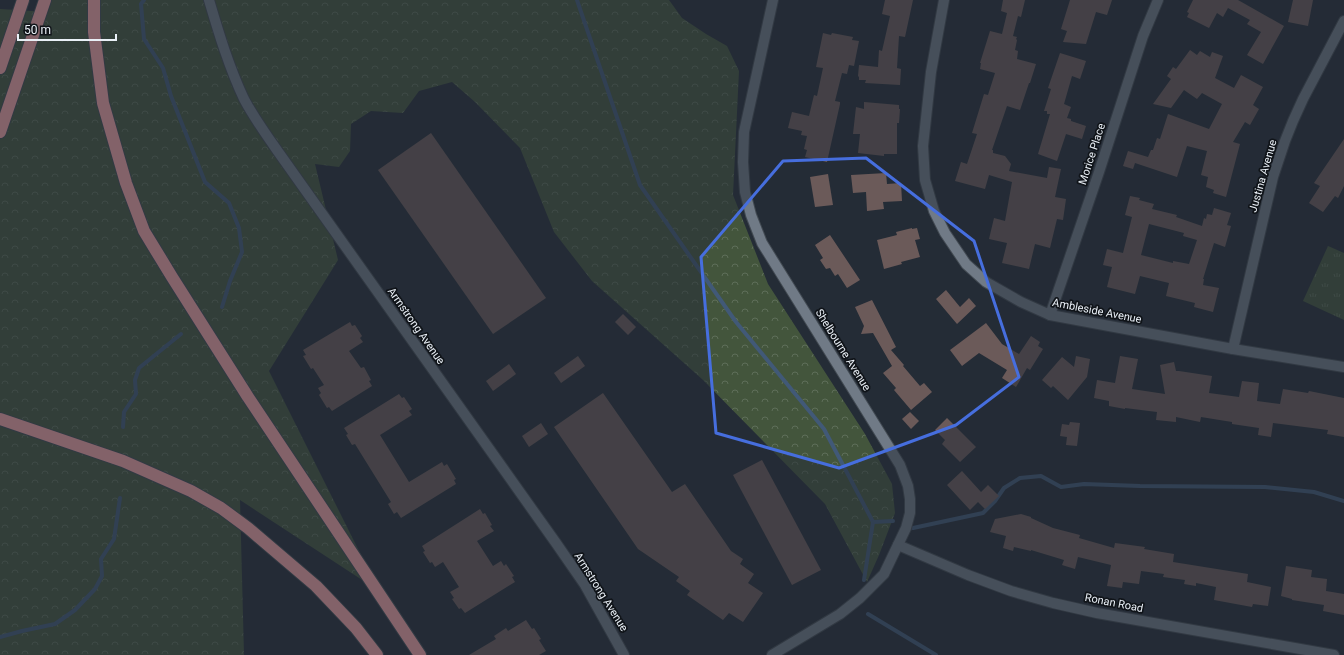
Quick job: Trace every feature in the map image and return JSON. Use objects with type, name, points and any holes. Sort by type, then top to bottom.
[{"type":"highway","points":[[0,68],[23,0]]},
{"type":"highway","points":[[0,132],[45,0]]},
{"type":"highway","points":[[94,0],[94,32],[104,103],[126,183],[144,231],[248,397],[420,655]]},
{"type":"highway","points":[[0,419],[123,461],[191,491],[221,508],[248,528],[316,586],[356,628],[377,655]]},
{"type":"street","name":"Armstrong Avenue","points":[[210,0],[220,38],[245,100],[279,153],[556,543],[585,586],[624,655]]},
{"type":"street","name":"Shelbourne Avenue","points":[[773,0],[744,132],[743,162],[745,192],[751,215],[762,243],[900,465],[908,486],[910,499],[910,513],[906,528],[884,574],[860,598],[840,614],[778,653]]},
{"type":"street","name":"Ambleside Avenue","points":[[944,0],[931,72],[923,146],[925,180],[934,211],[944,233],[966,264],[986,282],[1021,302],[1050,315],[1233,349],[1344,367]]},
{"type":"street","name":"Morice Place","points":[[1050,315],[1099,172],[1143,36],[1158,0]]},
{"type":"street","name":"Justina Avenue","points":[[1233,349],[1273,177],[1285,141],[1303,98],[1344,21]]},
{"type":"street","name":"Ronan Road","points":[[898,545],[968,575],[1011,591],[1052,603],[1104,614],[1334,655]]},
{"type":"highlighted area","points":[[866,158],[974,241],[1019,377],[956,425],[839,468],[716,433],[701,257],[783,161]]},
{"type":"green space","points":[[52,0],[669,0],[682,18],[727,46],[739,71],[733,195],[768,284],[865,434],[892,484],[895,513],[867,582],[825,504],[703,380],[592,281],[554,232],[520,148],[475,102],[452,82],[419,91],[403,113],[371,111],[351,124],[350,151],[339,167],[315,164],[338,260],[269,371],[379,591],[240,500],[244,655],[0,655],[0,9],[48,12]]},
{"type":"green space","points":[[1328,246],[1344,253],[1344,320],[1303,301]]},
{"type":"building","points":[[885,0],[913,0],[905,37],[899,36],[897,68],[901,69],[900,85],[865,83],[866,80],[859,80],[858,76],[859,65],[878,67],[879,50],[882,51],[890,16],[882,14]]},
{"type":"building","points":[[1003,0],[1025,0],[1021,17],[1018,16],[1013,36],[1017,37],[1015,50],[1018,51],[1017,59],[1036,64],[1020,110],[1007,106],[992,150],[993,153],[1005,156],[1011,164],[1009,171],[1047,178],[1049,167],[1061,169],[1055,197],[1066,199],[1063,220],[1057,219],[1050,248],[1035,244],[1029,269],[1002,263],[1007,243],[989,239],[994,218],[1005,221],[1012,182],[989,175],[985,189],[955,181],[961,162],[967,164],[977,134],[972,133],[984,94],[988,95],[995,73],[980,69],[980,63],[990,31],[1002,34],[1007,13],[1001,11]]},
{"type":"building","points":[[1070,0],[1112,0],[1107,15],[1096,12],[1086,44],[1063,42],[1067,31],[1061,29]]},
{"type":"building","points":[[1193,0],[1238,0],[1284,26],[1263,64],[1247,55],[1261,32],[1247,24],[1250,20],[1228,8],[1223,17],[1217,13],[1209,28],[1187,17],[1189,13],[1187,12]]},
{"type":"building","points":[[1293,0],[1313,0],[1308,26],[1288,22]]},
{"type":"building","points":[[823,33],[853,37],[852,40],[859,41],[854,66],[849,65],[847,74],[842,73],[835,101],[840,102],[840,104],[827,162],[805,157],[807,150],[804,149],[807,136],[801,135],[802,131],[788,128],[792,112],[809,116],[814,95],[817,96],[823,68],[816,67]]},
{"type":"building","points":[[1190,50],[1197,55],[1200,51],[1210,57],[1212,52],[1223,56],[1215,78],[1234,88],[1241,75],[1263,87],[1253,105],[1259,109],[1250,125],[1245,122],[1233,142],[1240,144],[1226,197],[1213,193],[1214,190],[1206,187],[1208,177],[1201,175],[1207,151],[1187,146],[1177,177],[1135,163],[1133,169],[1123,166],[1128,151],[1148,157],[1151,150],[1153,150],[1157,138],[1160,139],[1168,114],[1209,129],[1222,104],[1202,93],[1197,99],[1184,90],[1171,108],[1153,104],[1171,79],[1167,76],[1173,67],[1176,69]]},
{"type":"building","points":[[1060,53],[1086,61],[1080,79],[1072,76],[1064,104],[1071,107],[1067,118],[1071,119],[1071,121],[1086,126],[1082,139],[1066,134],[1057,161],[1038,154],[1050,114],[1047,114],[1047,111],[1044,111],[1051,89],[1048,88]]},
{"type":"building","points":[[864,102],[899,105],[899,123],[897,123],[897,154],[884,154],[884,156],[858,153],[860,134],[853,134],[856,107],[864,109]]},
{"type":"building","points":[[431,133],[546,298],[493,334],[378,170]]},
{"type":"building","points":[[1344,139],[1344,186],[1338,198],[1335,196],[1323,212],[1309,203],[1320,186],[1314,183]]},
{"type":"building","points":[[886,173],[887,184],[901,183],[902,201],[883,202],[884,209],[867,211],[866,192],[853,193],[851,175]]},
{"type":"building","points":[[828,174],[833,205],[815,207],[810,177]]},
{"type":"building","points":[[1130,196],[1140,198],[1139,200],[1154,204],[1152,209],[1177,215],[1176,217],[1202,226],[1204,218],[1206,219],[1207,214],[1212,215],[1214,208],[1231,213],[1227,225],[1231,226],[1225,247],[1214,243],[1203,279],[1203,285],[1219,288],[1213,312],[1194,307],[1195,303],[1166,296],[1169,283],[1140,276],[1135,294],[1107,287],[1112,267],[1103,265],[1107,249],[1123,253],[1132,217],[1125,215]],"holes":[[[1149,224],[1184,233],[1183,236],[1197,240],[1189,264],[1173,261],[1173,263],[1141,255]]]},
{"type":"building","points":[[917,228],[920,239],[915,240],[920,257],[901,262],[902,264],[884,269],[877,240],[897,235],[896,232]]},
{"type":"building","points":[[830,235],[860,280],[847,288],[838,274],[835,276],[830,268],[826,269],[820,260],[823,258],[815,245]]},
{"type":"building","points":[[946,290],[960,307],[969,298],[976,306],[957,324],[936,299]]},
{"type":"building","points":[[872,300],[896,347],[891,350],[920,386],[924,383],[932,392],[911,410],[894,390],[896,388],[883,373],[892,366],[873,333],[861,334],[864,326],[855,307]]},
{"type":"building","points":[[623,314],[636,327],[628,335],[615,322]]},
{"type":"building","points":[[350,322],[352,326],[355,325],[362,336],[360,338],[363,342],[349,351],[361,368],[364,367],[371,380],[369,381],[372,386],[332,411],[329,407],[327,408],[319,395],[321,393],[318,388],[324,385],[303,356],[306,355],[303,350]]},
{"type":"building","points":[[986,323],[1002,344],[1019,354],[1031,336],[1040,342],[1038,346],[1043,349],[1030,370],[1027,368],[1016,387],[1002,378],[1007,370],[979,353],[962,366],[950,350]]},
{"type":"building","points":[[578,356],[585,366],[561,383],[554,373]]},
{"type":"building","points":[[1076,356],[1090,359],[1087,377],[1068,400],[1053,386],[1051,388],[1042,380],[1062,357],[1074,367]]},
{"type":"building","points":[[1120,356],[1138,359],[1132,389],[1165,394],[1160,365],[1174,362],[1176,371],[1212,376],[1209,393],[1239,397],[1242,381],[1259,383],[1257,401],[1280,404],[1283,389],[1308,393],[1309,391],[1344,398],[1344,437],[1327,434],[1328,430],[1273,423],[1271,437],[1258,435],[1259,428],[1232,424],[1232,422],[1201,417],[1200,422],[1176,417],[1176,422],[1156,420],[1157,412],[1109,406],[1109,401],[1094,398],[1097,380],[1115,383]]},
{"type":"building","points":[[509,364],[516,374],[493,391],[486,381]]},
{"type":"building","points":[[603,393],[672,492],[685,484],[731,551],[743,559],[740,564],[754,574],[748,583],[763,593],[743,622],[729,613],[723,620],[687,595],[690,591],[676,581],[679,577],[638,549],[554,427]]},
{"type":"building","points":[[399,394],[402,398],[404,397],[412,409],[409,411],[412,415],[380,435],[409,482],[442,462],[444,466],[447,464],[456,479],[454,480],[456,484],[401,518],[397,512],[394,514],[388,504],[391,502],[355,444],[352,445],[344,428]]},
{"type":"building","points":[[910,412],[919,421],[911,429],[902,419]]},
{"type":"building","points":[[947,418],[976,447],[960,462],[942,444],[945,440],[935,430]]},
{"type":"building","points":[[1070,422],[1080,423],[1077,446],[1066,445],[1067,437],[1060,436],[1062,424],[1069,425]]},
{"type":"building","points":[[541,423],[548,434],[529,447],[522,436]]},
{"type":"building","points":[[762,460],[821,570],[792,585],[733,475]]},
{"type":"building","points":[[962,471],[981,492],[988,485],[999,496],[985,509],[978,502],[970,510],[947,485]]},
{"type":"building","points":[[480,509],[483,514],[485,513],[492,525],[490,526],[494,531],[477,541],[493,566],[501,561],[504,566],[506,564],[514,576],[512,577],[515,582],[465,613],[461,608],[459,609],[452,599],[454,598],[450,592],[459,587],[443,562],[435,567],[432,562],[430,563],[423,552],[425,551],[422,546]]},
{"type":"building","points":[[1021,514],[1031,517],[1053,528],[1080,535],[1079,538],[1114,548],[1115,543],[1145,547],[1144,549],[1174,554],[1173,562],[1248,574],[1247,582],[1271,587],[1268,606],[1253,604],[1252,607],[1214,600],[1216,587],[1196,583],[1196,586],[1184,584],[1185,580],[1163,577],[1164,574],[1141,571],[1139,584],[1123,582],[1122,588],[1107,586],[1111,565],[1078,557],[1075,569],[1062,565],[1064,560],[1031,550],[1014,547],[1013,551],[1003,548],[1006,536],[990,532],[995,519]]},
{"type":"building","points":[[1286,566],[1312,570],[1311,577],[1327,579],[1326,591],[1344,594],[1344,615],[1323,611],[1324,605],[1292,600],[1281,596]]},
{"type":"building","points":[[526,620],[532,629],[534,628],[546,651],[539,655],[469,655],[496,639],[494,636],[506,628],[508,631]]},
{"type":"waterway","points":[[144,0],[141,4],[144,39],[163,68],[171,96],[205,182],[229,203],[239,228],[242,252],[230,281],[222,307]]},
{"type":"waterway","points":[[577,0],[640,185],[736,322],[824,429],[873,522],[864,580]]},
{"type":"waterway","points":[[123,427],[124,412],[136,394],[135,380],[139,368],[181,334]]},
{"type":"waterway","points":[[913,528],[983,513],[995,501],[1004,488],[1020,478],[1041,476],[1061,487],[1084,484],[1265,487],[1314,492],[1344,501]]},
{"type":"waterway","points":[[0,637],[55,624],[75,610],[95,589],[102,576],[101,559],[114,539],[120,498]]},
{"type":"waterway","points":[[873,522],[893,521]]},
{"type":"waterway","points":[[868,614],[936,655]]}]
